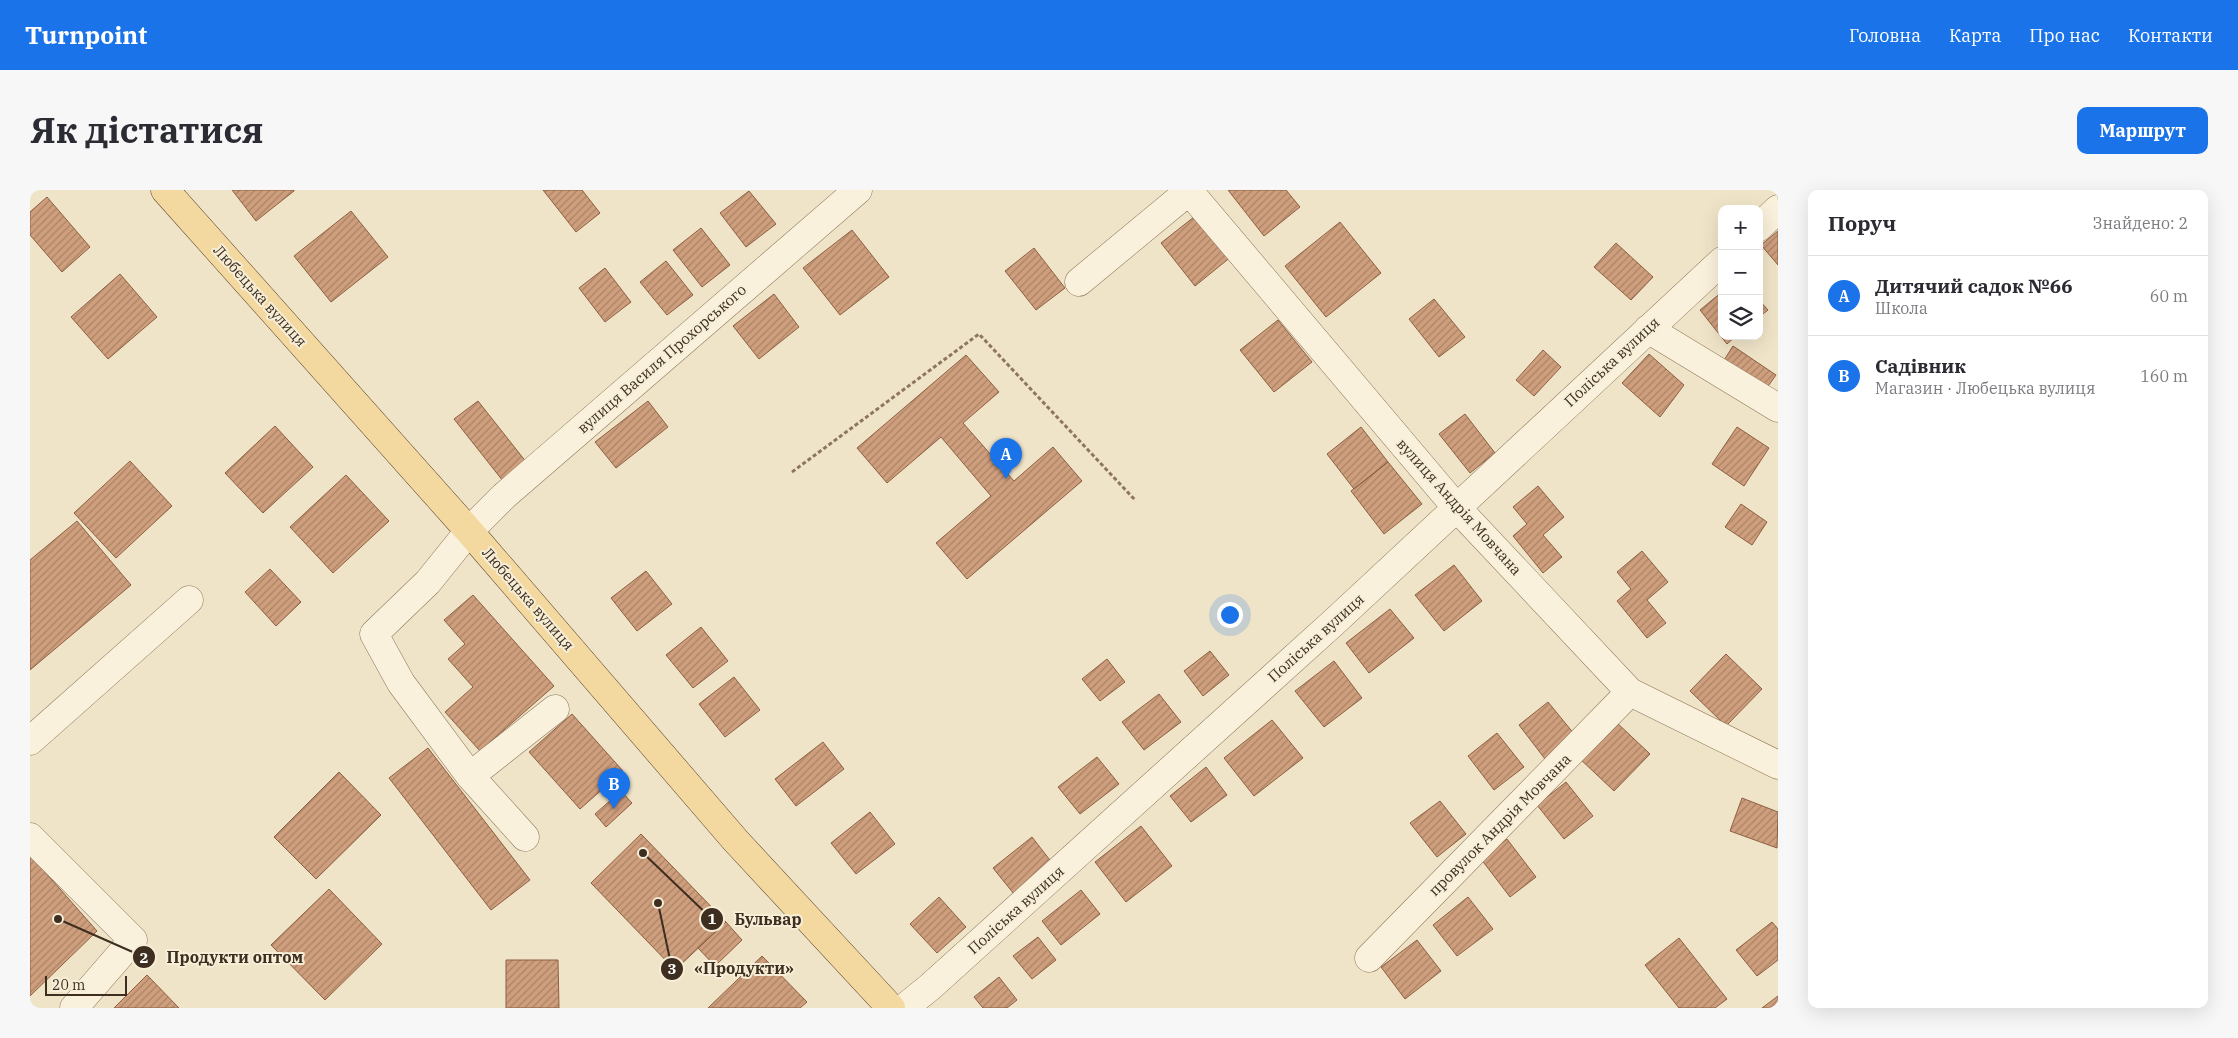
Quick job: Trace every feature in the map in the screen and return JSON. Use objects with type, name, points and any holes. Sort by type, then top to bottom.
[{"type":"main road","name":"Любецька вулиця","points":[[165,190],[469,531],[678,775],[891,1008]]},
{"type":"street","name":"вулиця Василя Прохорського","points":[[470,776],[401,683],[374,634],[428,582],[469,531],[504,496],[858,190]]},
{"type":"street","points":[[1079,282],[1189,190]]},
{"type":"street","name":"вулиця Андрія Мовчана","points":[[1189,190],[1456,507],[1630,692],[1778,765]]},
{"type":"street","points":[[1763,222],[1778,209]]},
{"type":"street","name":"Поліська вулиця","points":[[904,1008],[930,987],[1326,630],[1718,265]]},
{"type":"street","points":[[1648,329],[1778,408]]},
{"type":"street","points":[[30,741],[189,600]]},
{"type":"street","name":"провулок Андрія Мовчана","points":[[1369,958],[1630,692]]},
{"type":"street","points":[[525,837],[470,776],[555,709]]},
{"type":"street","points":[[30,838],[133,940],[74,1008]]},
{"type":"path","points":[[792,472],[979,334],[1136,501]]},
{"type":"building","points":[[232,190],[294,190],[294,191],[256,221]]},
{"type":"building","points":[[543,190],[582,190],[600,213],[576,232]]},
{"type":"building","points":[[1228,190],[1286,190],[1300,207],[1264,236]]},
{"type":"building","points":[[749,191],[776,224],[746,247],[720,213]]},
{"type":"building","points":[[47,197],[90,247],[62,272],[30,235],[30,212]]},
{"type":"building","points":[[351,211],[388,257],[331,302],[294,256]]},
{"type":"building","points":[[1199,213],[1232,256],[1195,286],[1161,243]]},
{"type":"building","points":[[1340,222],[1381,273],[1326,317],[1285,266]]},
{"type":"building","points":[[701,228],[730,265],[702,287],[673,250]]},
{"type":"building","points":[[852,230],[889,277],[840,315],[803,268]]},
{"type":"building","points":[[1778,231],[1778,265],[1763,247],[1763,243]]},
{"type":"building","points":[[1616,243],[1653,277],[1631,300],[1594,267]]},
{"type":"building","points":[[1034,248],[1065,288],[1036,310],[1005,271]]},
{"type":"building","points":[[666,261],[693,295],[667,315],[640,282]]},
{"type":"building","points":[[605,268],[631,302],[605,322],[579,288]]},
{"type":"building","points":[[120,274],[157,317],[108,359],[71,317]]},
{"type":"building","points":[[774,294],[799,327],[759,359],[733,326]]},
{"type":"building","points":[[1718,295],[1718,333],[1700,310]]},
{"type":"building","points":[[1434,299],[1465,337],[1439,357],[1409,319]]},
{"type":"building","points":[[1763,304],[1768,310],[1763,314]]},
{"type":"building","points":[[1278,320],[1312,362],[1274,392],[1240,350]]},
{"type":"building","points":[[1733,346],[1776,375],[1761,396],[1719,368]]},
{"type":"building","points":[[1543,350],[1561,367],[1534,396],[1516,380]]},
{"type":"building","points":[[1649,354],[1684,385],[1660,417],[1622,383]]},
{"type":"building","points":[[966,355],[999,392],[963,423],[1014,481],[1053,447],[1082,481],[967,579],[936,543],[991,496],[941,437],[887,483],[857,448]]},
{"type":"building","points":[[478,401],[527,463],[503,481],[454,419]]},
{"type":"building","points":[[648,401],[668,427],[616,468],[595,442]]},
{"type":"building","points":[[1465,414],[1495,453],[1470,473],[1439,434]]},
{"type":"building","points":[[275,426],[313,467],[263,513],[225,473]]},
{"type":"building","points":[[1361,427],[1388,462],[1354,489],[1327,454]]},
{"type":"building","points":[[1737,427],[1769,448],[1744,486],[1712,464]]},
{"type":"building","points":[[130,461],[172,506],[116,558],[74,513]]},
{"type":"building","points":[[1388,462],[1422,504],[1384,534],[1351,491]]},
{"type":"building","points":[[346,475],[389,521],[333,573],[290,527]]},
{"type":"building","points":[[1538,486],[1564,517],[1543,535],[1562,557],[1543,573],[1513,536],[1527,524],[1513,507]]},
{"type":"building","points":[[1741,504],[1767,522],[1752,545],[1725,527]]},
{"type":"building","points":[[77,521],[131,585],[30,670],[30,560]]},
{"type":"building","points":[[1642,551],[1668,582],[1647,600],[1666,623],[1647,638],[1617,601],[1631,589],[1617,572]]},
{"type":"building","points":[[1454,565],[1482,601],[1444,631],[1415,595]]},
{"type":"building","points":[[270,569],[301,602],[276,626],[245,592]]},
{"type":"building","points":[[646,571],[672,604],[637,631],[611,598]]},
{"type":"building","points":[[473,595],[554,686],[480,751],[445,712],[473,687],[448,659],[465,644],[444,620]]},
{"type":"building","points":[[1390,609],[1414,638],[1369,673],[1346,643]]},
{"type":"building","points":[[701,627],[728,661],[693,688],[666,655]]},
{"type":"building","points":[[1210,651],[1229,675],[1203,696],[1184,671]]},
{"type":"building","points":[[1726,654],[1762,689],[1726,726],[1690,691]]},
{"type":"building","points":[[1107,659],[1125,682],[1100,701],[1082,679]]},
{"type":"building","points":[[1334,661],[1362,698],[1324,727],[1295,691]]},
{"type":"building","points":[[734,677],[760,710],[725,737],[699,704]]},
{"type":"building","points":[[1159,694],[1181,722],[1144,750],[1122,722]]},
{"type":"building","points":[[1548,702],[1575,735],[1545,759],[1519,725]]},
{"type":"building","points":[[572,714],[623,771],[580,809],[529,752]]},
{"type":"building","points":[[1272,720],[1303,758],[1254,796],[1224,758]]},
{"type":"building","points":[[1614,720],[1650,754],[1614,791],[1578,757]]},
{"type":"building","points":[[1497,733],[1524,767],[1494,790],[1468,756]]},
{"type":"building","points":[[823,742],[844,769],[796,806],[775,779]]},
{"type":"building","points":[[428,748],[530,880],[491,910],[389,778]]},
{"type":"building","points":[[1097,757],[1119,784],[1080,814],[1058,787]]},
{"type":"building","points":[[1206,767],[1227,795],[1191,822],[1170,796]]},
{"type":"building","points":[[339,772],[381,815],[316,879],[274,837]]},
{"type":"building","points":[[1566,782],[1593,816],[1564,839],[1537,805]]},
{"type":"building","points":[[621,791],[632,803],[606,827],[595,814]]},
{"type":"building","points":[[1742,798],[1778,812],[1777,848],[1730,831]]},
{"type":"building","points":[[1440,801],[1466,834],[1437,857],[1410,823]]},
{"type":"building","points":[[870,812],[895,844],[856,874],[831,843]]},
{"type":"building","points":[[1141,826],[1172,866],[1126,902],[1095,862]]},
{"type":"building","points":[[641,834],[726,922],[675,970],[591,883]]},
{"type":"building","points":[[1032,837],[1053,864],[1014,894],[993,868]]},
{"type":"building","points":[[1507,839],[1536,877],[1510,897],[1481,859]]},
{"type":"building","points":[[30,855],[97,931],[30,996]]},
{"type":"building","points":[[329,889],[382,944],[325,1000],[271,945]]},
{"type":"building","points":[[1081,890],[1100,914],[1061,945],[1042,921]]},
{"type":"building","points":[[939,897],[966,927],[937,953],[910,924]]},
{"type":"building","points":[[1468,897],[1493,929],[1457,956],[1433,925]]},
{"type":"building","points":[[726,922],[742,940],[715,966],[698,948]]},
{"type":"building","points":[[1772,922],[1778,929],[1778,960],[1757,976],[1736,950]]},
{"type":"building","points":[[1038,937],[1056,960],[1032,979],[1013,956]]},
{"type":"building","points":[[1679,938],[1727,999],[1715,1008],[1679,1008],[1645,965]]},
{"type":"building","points":[[1417,940],[1441,971],[1405,999],[1381,967]]},
{"type":"building","points":[[762,956],[807,1002],[800,1008],[708,1008]]},
{"type":"building","points":[[506,960],[558,960],[559,1008],[506,1008]]},
{"type":"building","points":[[147,975],[179,1008],[114,1008]]},
{"type":"building","points":[[999,977],[1017,1000],[1007,1008],[983,1008],[974,997]]},
{"type":"building","points":[[1778,996],[1778,1008],[1762,1008]]},
{"type":"place","name":"Дитячий садок №66","points":[[1006,479]]},
{"type":"place","name":"Садівник","points":[[614,809]]},
{"type":"place","name":"Бульвар","points":[[643,853]]},
{"type":"place","name":"«Продукти»","points":[[658,903]]},
{"type":"place","name":"Продукти оптом","points":[[58,919]]}]
